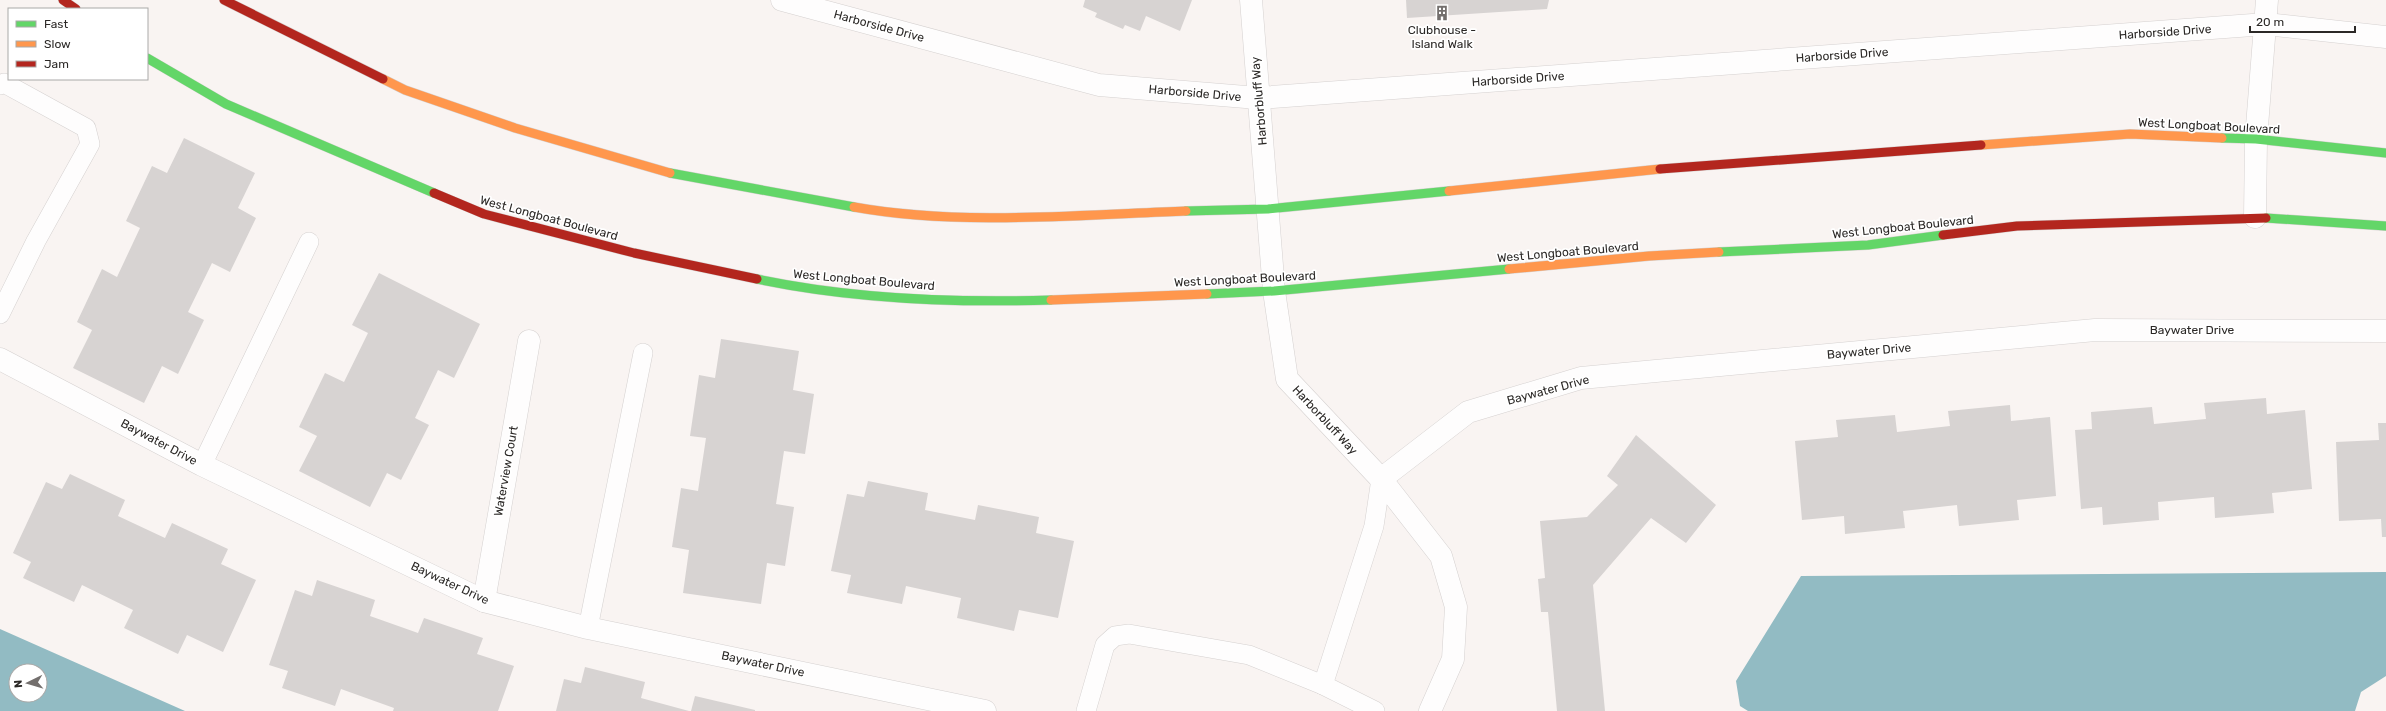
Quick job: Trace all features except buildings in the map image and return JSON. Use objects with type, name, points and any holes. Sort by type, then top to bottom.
[{"type":"street","points":[[63,0],[75,8]]},
{"type":"street","name":"West Longboat Boulevard","points":[[224,0],[405,90],[515,128],[656,170],[764,192],[887,213],[998,217],[1268,209],[1659,169],[2130,134],[2256,139],[2386,153]]},
{"type":"street","name":"Harborside Drive","points":[[782,0],[1099,85],[1258,98],[2266,24],[2386,37]]},
{"type":"street","name":"Harborbluff Way","points":[[1250,0],[1274,291],[1287,379],[1381,479],[1441,556],[1456,607],[1453,659],[1430,711]]},
{"type":"street","points":[[2255,217],[2256,139],[2267,0]]},
{"type":"street","name":"West Longboat Boulevard","points":[[148,59],[226,104],[484,214],[634,253],[766,281],[910,299],[1040,300],[1274,291],[1649,256],[1868,245],[2017,226],[2255,217],[2386,226]]},
{"type":"street","name":"Baywater Drive","points":[[1381,479],[1468,412],[1581,378],[2095,330],[2386,331]]},
{"type":"street","name":"Waterview Court","points":[[484,601],[529,341]]},
{"type":"street","name":"Baywater Drive","points":[[0,359],[202,465],[484,601],[588,628],[985,711]]},
{"type":"lane","points":[[0,85],[4,83],[86,128],[90,144],[36,241],[0,314]]},
{"type":"lane","points":[[202,465],[309,242]]},
{"type":"lane","points":[[588,628],[643,353]]},
{"type":"lane","points":[[1323,685],[1374,526],[1381,479]]},
{"type":"lane","points":[[1086,711],[1105,645],[1115,636],[1129,634],[1249,655],[1323,685],[1375,711]]},
{"type":"water","points":[[2386,572],[2386,676],[2361,692],[2355,711],[1748,711],[1740,706],[1736,681],[1801,576]]},
{"type":"water","points":[[0,629],[185,711],[0,711]]},
{"type":"traffic: fast","points":[[148,59],[226,104],[434,193]]},
{"type":"traffic: fast","points":[[2222,138],[2256,139],[2386,153]]},
{"type":"traffic: fast","points":[[670,173],[854,207]]},
{"type":"traffic: fast","points":[[1186,211],[1268,209],[1449,191]]},
{"type":"traffic: fast","points":[[2266,218],[2386,226]]},
{"type":"traffic: fast","points":[[1719,252],[1868,245],[1943,235]]},
{"type":"traffic: fast","points":[[1207,294],[1274,291],[1509,269]]},
{"type":"traffic: fast","points":[[757,279],[829,291],[903,298],[978,301],[1051,300]]},
{"type":"traffic: slow","points":[[383,79],[405,90],[515,128],[670,173]]},
{"type":"traffic: slow","points":[[1981,145],[2130,134],[2222,138]]},
{"type":"traffic: slow","points":[[1449,191],[1660,169]]},
{"type":"traffic: slow","points":[[854,207],[894,213],[977,218],[1062,217],[1186,211]]},
{"type":"traffic: slow","points":[[1509,269],[1649,256],[1719,252]]},
{"type":"traffic: slow","points":[[1051,300],[1207,294]]},
{"type":"traffic: jam","points":[[63,0],[75,8]]},
{"type":"traffic: jam","points":[[224,0],[383,79]]},
{"type":"traffic: jam","points":[[1660,169],[1981,145]]},
{"type":"traffic: jam","points":[[434,193],[484,214],[634,253],[757,279]]},
{"type":"traffic: jam","points":[[1943,235],[2017,226],[2266,218]]},
{"type":"place","name":"Clubhouse - Island Walk","points":[[1442,13]]}]
